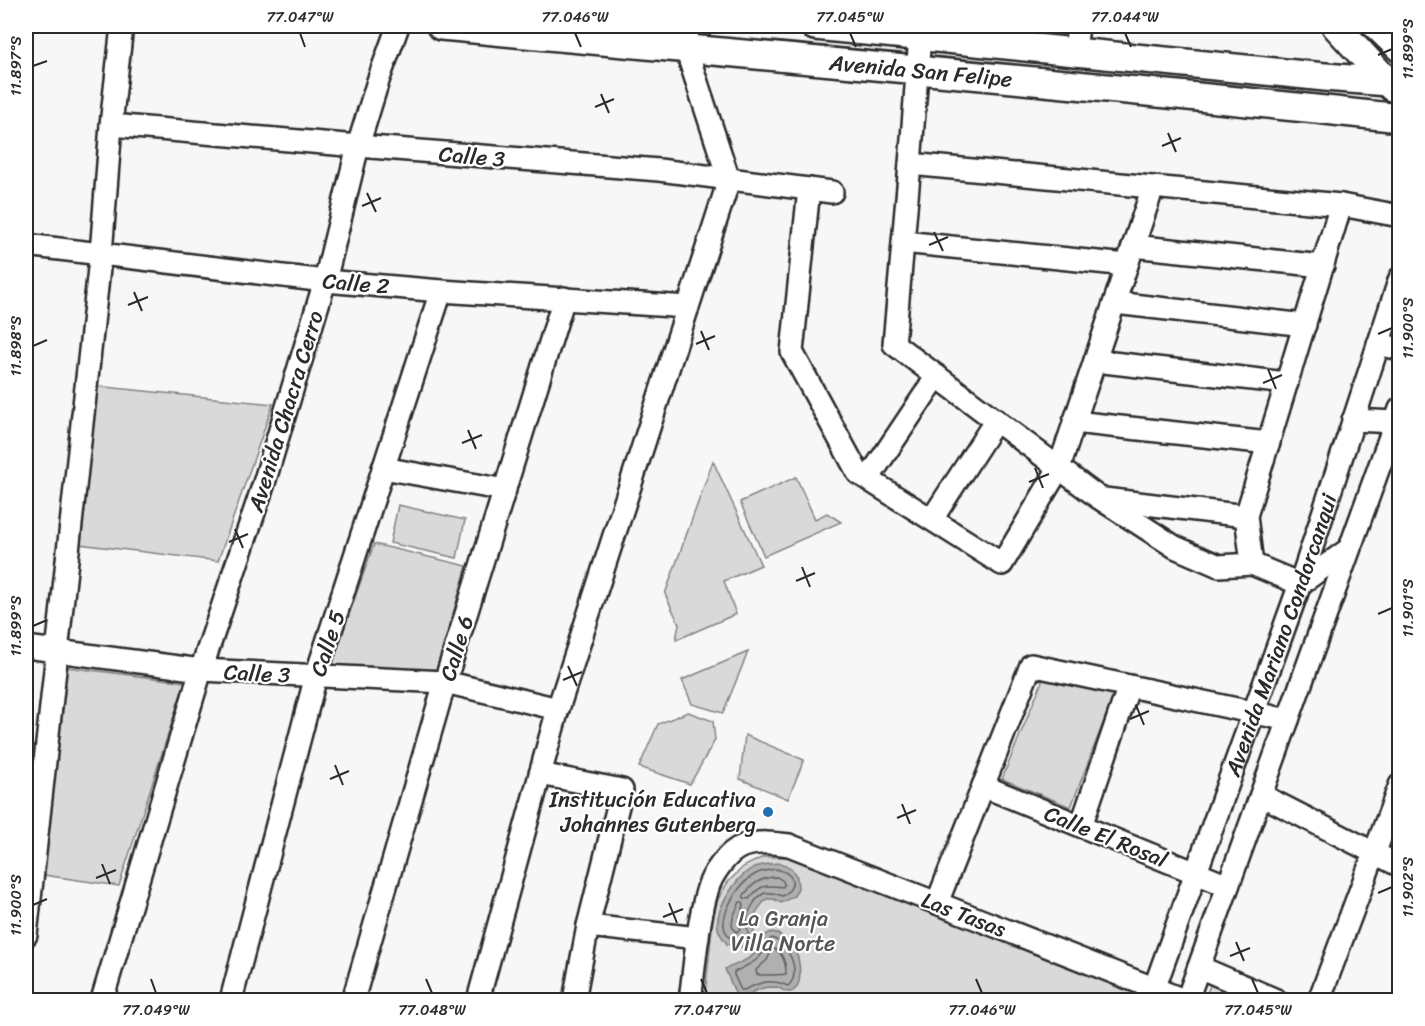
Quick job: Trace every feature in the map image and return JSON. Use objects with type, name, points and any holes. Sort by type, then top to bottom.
[{"type":"main road","name":"Avenida San Felipe","points":[[441,26],[687,37],[916,69],[1400,118]]},
{"type":"main road","name":"Avenida San Felipe","points":[[815,26],[920,36],[987,34],[1076,38],[1395,86]]},
{"type":"main road","points":[[1336,26],[1395,86]]},
{"type":"street","points":[[26,935],[123,26]]},
{"type":"street","name":"Avenida Chacra Cerro","points":[[102,1000],[201,670],[264,483],[325,281],[358,147],[398,26]]},
{"type":"street","points":[[920,36],[894,344],[1099,498],[1174,548],[1219,566],[1252,564],[1300,584],[1349,549]]},
{"type":"street","points":[[478,1000],[558,709],[729,180],[687,37]]},
{"type":"street","name":"Calle 3","points":[[111,125],[659,170],[832,192]]},
{"type":"street","points":[[910,164],[1341,205],[1400,216]]},
{"type":"street","points":[[809,189],[792,352],[858,473],[1002,564],[1059,468],[1154,187]]},
{"type":"street","points":[[1252,564],[1246,516],[1341,205]]},
{"type":"street","points":[[903,242],[1323,266]]},
{"type":"street","name":"Calle 2","points":[[26,245],[325,281],[688,307]]},
{"type":"street","name":"Avenida Mariano Condorcanqui","points":[[1154,989],[1300,584],[1378,344],[1395,308],[1400,278]]},
{"type":"street","name":"Calle 5","points":[[231,1000],[316,676],[441,291]]},
{"type":"street","name":"Calle 6","points":[[353,1000],[445,682],[564,298]]},
{"type":"street","points":[[1115,303],[1305,325]]},
{"type":"street","points":[[1378,344],[1400,349]]},
{"type":"street","points":[[1095,361],[1287,383]]},
{"type":"street","points":[[868,479],[937,376]]},
{"type":"street","points":[[1353,420],[1397,416]]},
{"type":"street","name":"Avenida Mariano Condorcanqui","points":[[1186,1000],[1397,416]]},
{"type":"street","points":[[932,519],[996,420]]},
{"type":"street","points":[[1074,422],[1269,442]]},
{"type":"street","points":[[383,468],[505,490]]},
{"type":"street","points":[[1334,479],[1373,483]]},
{"type":"street","points":[[1099,498],[1246,516]]},
{"type":"street","points":[[1292,605],[1325,615]]},
{"type":"street","name":"Calle 3","points":[[26,647],[201,670],[445,682],[558,709]]},
{"type":"street","points":[[937,903],[1031,665],[1288,720]]},
{"type":"street","points":[[1081,826],[1129,686]]},
{"type":"street","points":[[540,774],[622,790],[588,926],[574,1000]]},
{"type":"street","points":[[1319,1000],[1400,785]]},
{"type":"street","name":"Calle El Rosal","points":[[983,786],[1228,886]]},
{"type":"street","points":[[1261,795],[1400,866]]},
{"type":"street","name":"Las Tasas","points":[[698,938],[707,889],[723,860],[741,846],[765,842],[789,845],[1186,1000]]},
{"type":"street","points":[[588,926],[698,938],[690,1000]]},
{"type":"street","points":[[1199,967],[1276,1000]]},
{"type":"green space","points":[[95,386],[273,404],[218,561],[79,544]]},
{"type":"green space","points":[[713,461],[761,565],[724,581],[736,614],[676,640],[679,624],[665,594]]},
{"type":"green space","points":[[796,477],[815,519],[827,513],[841,522],[764,556],[740,502]]},
{"type":"green space","points":[[398,505],[465,520],[457,558],[390,543]]},
{"type":"green space","points":[[374,544],[467,566],[436,671],[331,665]]},
{"type":"green space","points":[[748,652],[723,713],[692,704],[682,680]]},
{"type":"green space","points":[[66,667],[185,682],[119,886],[44,875]]},
{"type":"green space","points":[[1043,679],[1115,692],[1071,807],[1002,779]]},
{"type":"green space","points":[[688,712],[713,721],[715,740],[690,784],[639,767],[658,724]]},
{"type":"green space","points":[[745,735],[804,760],[788,799],[740,779]]},
{"type":"green space","name":"La Granja Villa Norte","points":[[763,857],[787,857],[1152,1000],[708,1000],[705,996],[713,918],[718,899],[728,882],[743,867]]},
{"type":"green space","points":[[1211,983],[1250,1000],[1204,1000]]},
{"type":"water","points":[[778,863],[791,868],[797,877],[798,888],[794,896],[781,903],[774,899],[766,899],[754,918],[752,945],[743,947],[727,944],[719,932],[718,921],[719,912],[727,895],[739,879],[751,869]]},
{"type":"water","points":[[773,932],[785,939],[796,954],[800,972],[797,987],[790,992],[777,987],[763,988],[738,1000],[725,969],[752,956],[758,950],[764,937]]},
{"type":"place","name":"Institución Educativa Johannes Gutenberg","points":[[768,812]]}]
